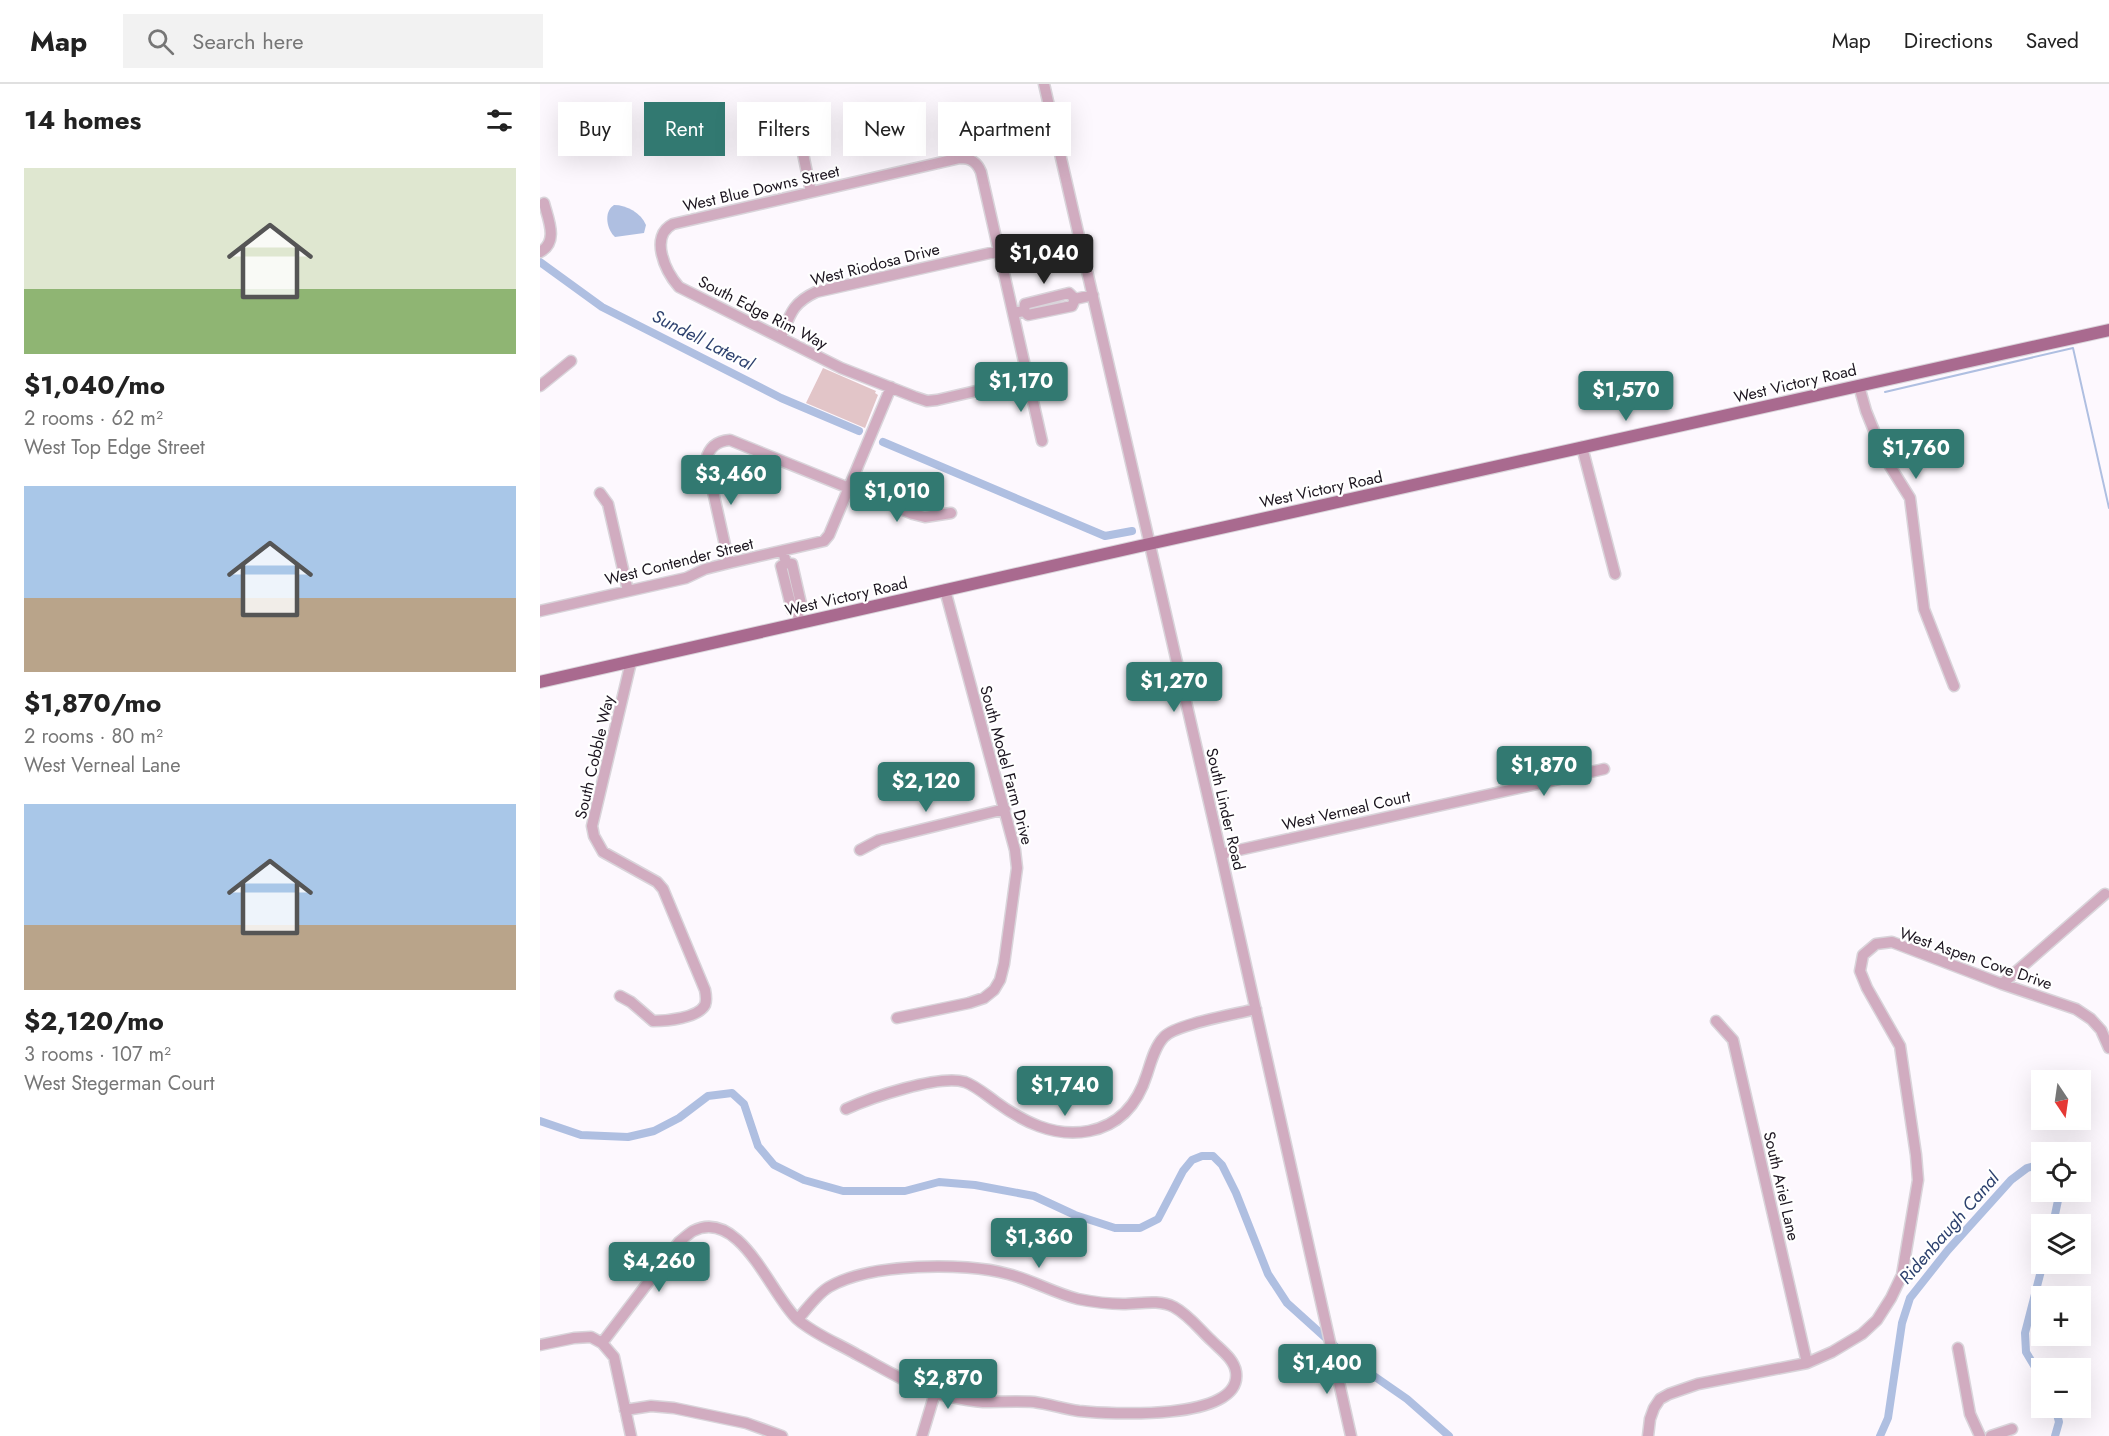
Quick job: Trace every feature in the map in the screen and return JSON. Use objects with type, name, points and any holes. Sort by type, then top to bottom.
[{"type":"main road","name":"West Victory Road","points":[[540,682],[631,662],[798,617],[945,590],[2109,330]]},
{"type":"street","name":"South Linder Road","points":[[1044,84],[1221,854],[1351,1436]]},
{"type":"street","points":[[804,156],[811,192]]},
{"type":"street","name":"West Blue Downs Street","points":[[663,231],[673,224],[967,158],[974,161],[981,172],[999,250]]},
{"type":"street","points":[[544,203],[551,232],[544,248]]},
{"type":"street","name":"South Edge Rim Way","points":[[663,231],[660,241],[666,269],[679,287],[841,368],[927,401],[1028,379]]},
{"type":"street","points":[[999,250],[1018,312],[1028,379],[1042,441]]},
{"type":"street","name":"West Riodosa Drive","points":[[781,337],[790,315],[801,299],[816,292],[999,250]]},
{"type":"street","points":[[1018,312],[1028,315],[1072,306],[1075,299],[1093,295]]},
{"type":"street","points":[[540,386],[571,361]]},
{"type":"street","points":[[1859,386],[1866,411],[1885,458],[1910,498],[1924,609],[1954,686]]},
{"type":"street","points":[[849,489],[891,387]]},
{"type":"street","points":[[729,563],[706,460],[710,449],[715,444],[730,440],[913,514],[925,517],[951,513]]},
{"type":"street","points":[[1582,447],[1616,574]]},
{"type":"street","name":"West Contender Street","points":[[540,611],[686,578],[705,569],[824,541],[829,535],[849,489]]},
{"type":"street","points":[[600,493],[608,504],[628,591]]},
{"type":"street","points":[[783,551],[786,563],[792,564],[802,608],[798,617]]},
{"type":"street","name":"South Model Farm Drive","points":[[897,1018],[969,1003],[984,998],[994,990],[1000,980],[1004,964],[1017,868],[1005,809],[945,590]]},
{"type":"street","name":"South Cobble Way","points":[[620,996],[632,1002],[653,1021],[693,1014],[706,1002],[705,990],[663,889],[657,882],[603,852],[594,836],[592,826],[631,662]]},
{"type":"street","name":"West Verneal Court","points":[[1221,854],[1604,769]]},
{"type":"street","points":[[860,850],[879,840],[1005,809]]},
{"type":"street","points":[[2002,984],[2105,894]]},
{"type":"street","name":"West Aspen Cove Drive","points":[[1648,1436],[1654,1408],[1660,1399],[1669,1394],[1698,1384],[1807,1363],[1832,1352],[1862,1334],[1877,1320],[1902,1275],[1918,1180],[1900,1046],[1867,988],[1860,971],[1863,955],[1876,944],[1892,942],[2002,984],[2076,1009],[2091,1019],[2101,1030],[2109,1048]]},
{"type":"street","points":[[846,1109],[865,1100],[939,1081],[959,1081],[973,1086],[1026,1121],[1051,1131],[1086,1132],[1107,1126],[1133,1105],[1144,1084],[1153,1055],[1165,1035],[1185,1026],[1256,1009]]},
{"type":"street","name":"South Ariel Lane","points":[[1716,1021],[1733,1040],[1807,1363]]},
{"type":"street","points":[[602,1343],[679,1242],[693,1231],[708,1227],[726,1231],[745,1248],[767,1276],[785,1305],[798,1319],[881,1368],[935,1393],[979,1401],[1035,1402],[1077,1411],[1116,1414],[1156,1413],[1205,1405],[1225,1398],[1233,1388],[1236,1372],[1229,1357],[1185,1314],[1174,1308],[1152,1302],[1120,1304],[1075,1298],[1023,1278],[990,1270],[944,1267],[907,1268],[872,1273],[839,1282],[827,1288],[798,1319]]},
{"type":"street","points":[[540,1345],[582,1337],[591,1337],[602,1343],[614,1357],[631,1436]]},
{"type":"street","points":[[1958,1348],[1970,1414],[1980,1436]]},
{"type":"street","points":[[922,1436],[935,1393]]},
{"type":"street","points":[[625,1410],[651,1406],[674,1408],[746,1424],[782,1436]]},
{"type":"street","points":[[1990,1436],[2012,1429]]},
{"type":"shaded area","points":[[823,368],[876,391],[878,395],[865,428],[806,403]]},
{"type":"water","points":[[614,205],[624,206],[637,213],[646,225],[644,233],[615,237],[607,221],[608,212]]},
{"type":"waterway","name":"Sundell Lateral","points":[[540,262],[602,307],[781,398],[859,431]]},
{"type":"waterway","points":[[1885,392],[2073,348],[2109,508]]},
{"type":"waterway","name":"Sundell Lateral","points":[[883,442],[1105,536],[1132,531]]},
{"type":"waterway","name":"Ridenbaugh Canal","points":[[540,1121],[581,1135],[628,1137],[654,1131],[679,1118],[708,1096],[732,1093],[744,1104],[758,1146],[774,1165],[804,1180],[843,1191],[905,1191],[939,1182],[975,1185],[1034,1196],[1075,1215],[1115,1228],[1140,1228],[1158,1219],[1183,1171],[1192,1160],[1202,1156],[1213,1156],[1222,1165],[1236,1193],[1268,1274],[1287,1303],[1348,1358],[1407,1399],[1449,1436]]},
{"type":"waterway","name":"Ridenbaugh Canal","points":[[1880,1436],[1888,1418],[1902,1323],[1910,1298],[1948,1250],[2011,1180],[2031,1167]]},
{"type":"waterway","name":"Ridenbaugh Canal","points":[[2055,1214],[2058,1202]]},
{"type":"waterway","name":"Ridenbaugh Canal","points":[[2031,1360],[2026,1352],[2025,1333],[2040,1274]]},
{"type":"waterway","name":"Ridenbaugh Canal","points":[[2055,1436],[2058,1418]]}]
